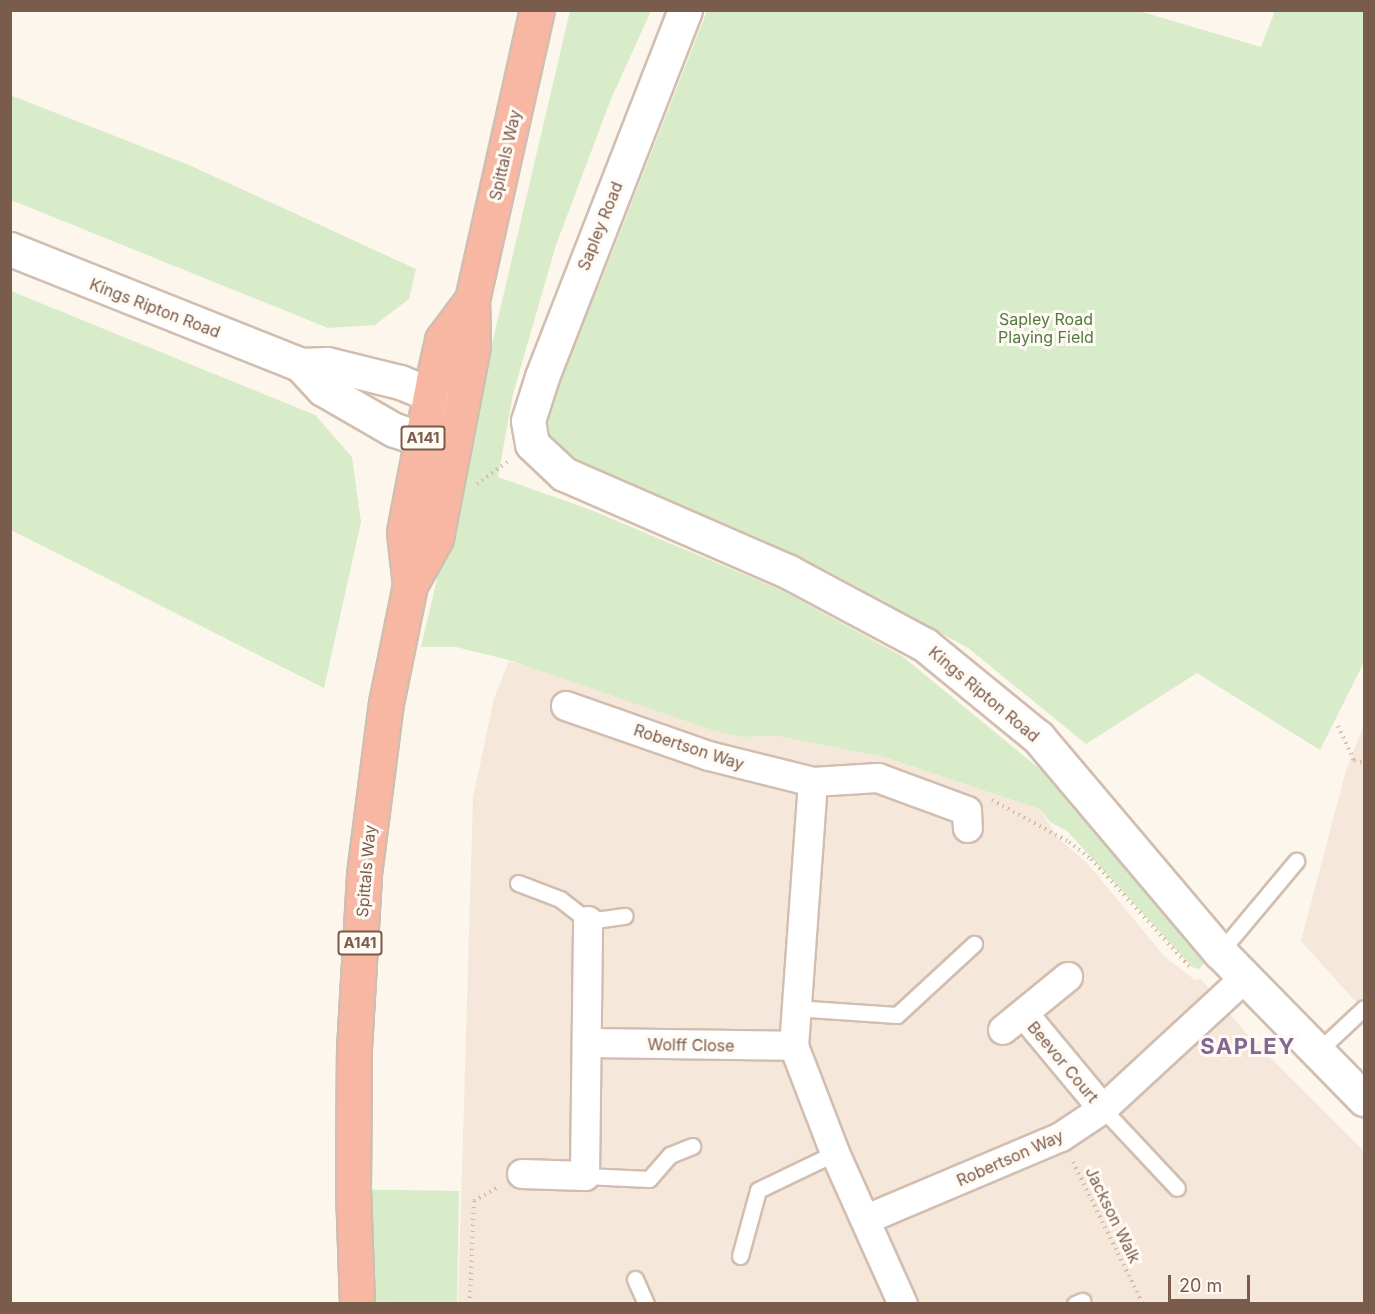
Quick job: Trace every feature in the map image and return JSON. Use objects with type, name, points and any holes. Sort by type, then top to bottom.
[{"type":"highway","name":"Spittals Way","points":[[357,1304],[352,1189],[354,1049],[364,874],[386,704],[410,585],[436,538],[473,346],[472,300],[537,10]]},
{"type":"highway","name":"Spittals Way","points":[[410,585],[404,532],[430,394],[442,340],[472,300]]},
{"type":"street","name":"Sapley Road","points":[[532,444],[528,421],[542,377],[685,10]]},
{"type":"street","name":"Kings Ripton Road","points":[[10,249],[301,365],[327,364],[400,382],[430,394],[457,425]]},
{"type":"street","name":"Kings Ripton Road","points":[[301,365],[323,388],[343,402],[394,430],[422,439]]},
{"type":"street","points":[[422,439],[457,425]]},
{"type":"street","name":"Kings Ripton Road","points":[[532,444],[564,474],[789,572],[926,645],[1038,737],[1220,952],[1239,985],[1317,1052],[1365,1099]]},
{"type":"street","name":"Robertson Way","points":[[566,706],[709,756],[813,782],[878,778],[967,811],[968,828]]},
{"type":"street","points":[[813,782],[794,1008],[794,1046],[835,1153],[867,1219],[896,1301]]},
{"type":"street","points":[[522,1174],[585,1176],[588,921]]},
{"type":"street","name":"Beevor Court","points":[[1068,977],[1014,1022],[1102,1109]]},
{"type":"street","name":"Robertson Way","points":[[867,1219],[1061,1137],[1102,1109],[1239,985]]},
{"type":"street","name":"Wolff Close","points":[[587,1043],[794,1046]]},
{"type":"lane","points":[[1220,952],[1296,861]]},
{"type":"lane","points":[[518,883],[560,899],[588,921],[625,916]]},
{"type":"lane","points":[[794,1008],[897,1015],[974,944]]},
{"type":"lane","points":[[1317,1052],[1365,1008]]},
{"type":"lane","points":[[1102,1109],[1177,1188]]},
{"type":"lane","points":[[585,1176],[650,1179],[670,1155],[692,1146]]},
{"type":"lane","points":[[740,1256],[758,1191],[835,1153]]},
{"type":"lane","points":[[635,1279],[646,1304]]},
{"type":"path","points":[[469,491],[532,444]]},
{"type":"path","points":[[1338,726],[1354,761],[1365,763]]},
{"type":"path","points":[[981,794],[1069,842],[1091,859],[1196,974],[1239,985]]},
{"type":"path","name":"Jackson Walk","points":[[1061,1137],[1143,1304]]},
{"type":"path","points":[[470,1304],[474,1201],[522,1174]]},
{"type":"shaded area","points":[[509,661],[585,683],[715,731],[742,737],[777,736],[884,757],[1040,809],[1058,838],[1088,864],[1165,957],[1195,980],[1201,979],[1252,1040],[1364,1151],[1364,1303],[458,1304],[473,798],[494,698]]},
{"type":"shaded area","points":[[1364,725],[1364,1011],[1301,941],[1346,770]]},
{"type":"green space","points":[[570,11],[651,11],[611,99],[556,245],[513,394],[498,477],[591,510],[781,590],[902,656],[1057,783],[1205,963],[1199,969],[1192,967],[1067,831],[1050,822],[1040,809],[884,757],[777,736],[742,737],[715,731],[509,660],[456,647],[421,647]]},
{"type":"green space","name":"Sapley Road Playing Field","points":[[707,11],[1139,11],[1261,47],[1275,11],[1364,11],[1364,662],[1320,750],[1197,673],[1086,744],[968,648],[826,570],[573,464],[548,434],[544,411],[600,283]]},
{"type":"green space","points":[[10,95],[189,165],[416,269],[409,299],[375,325],[328,328],[11,200]]},
{"type":"green space","points":[[11,291],[315,415],[352,457],[361,522],[324,688],[11,530]]},
{"type":"green space","points":[[370,1189],[459,1191],[457,1303],[368,1301]]},
{"type":"district","name":"SAPLEY","points":[[1248,1047]]}]
